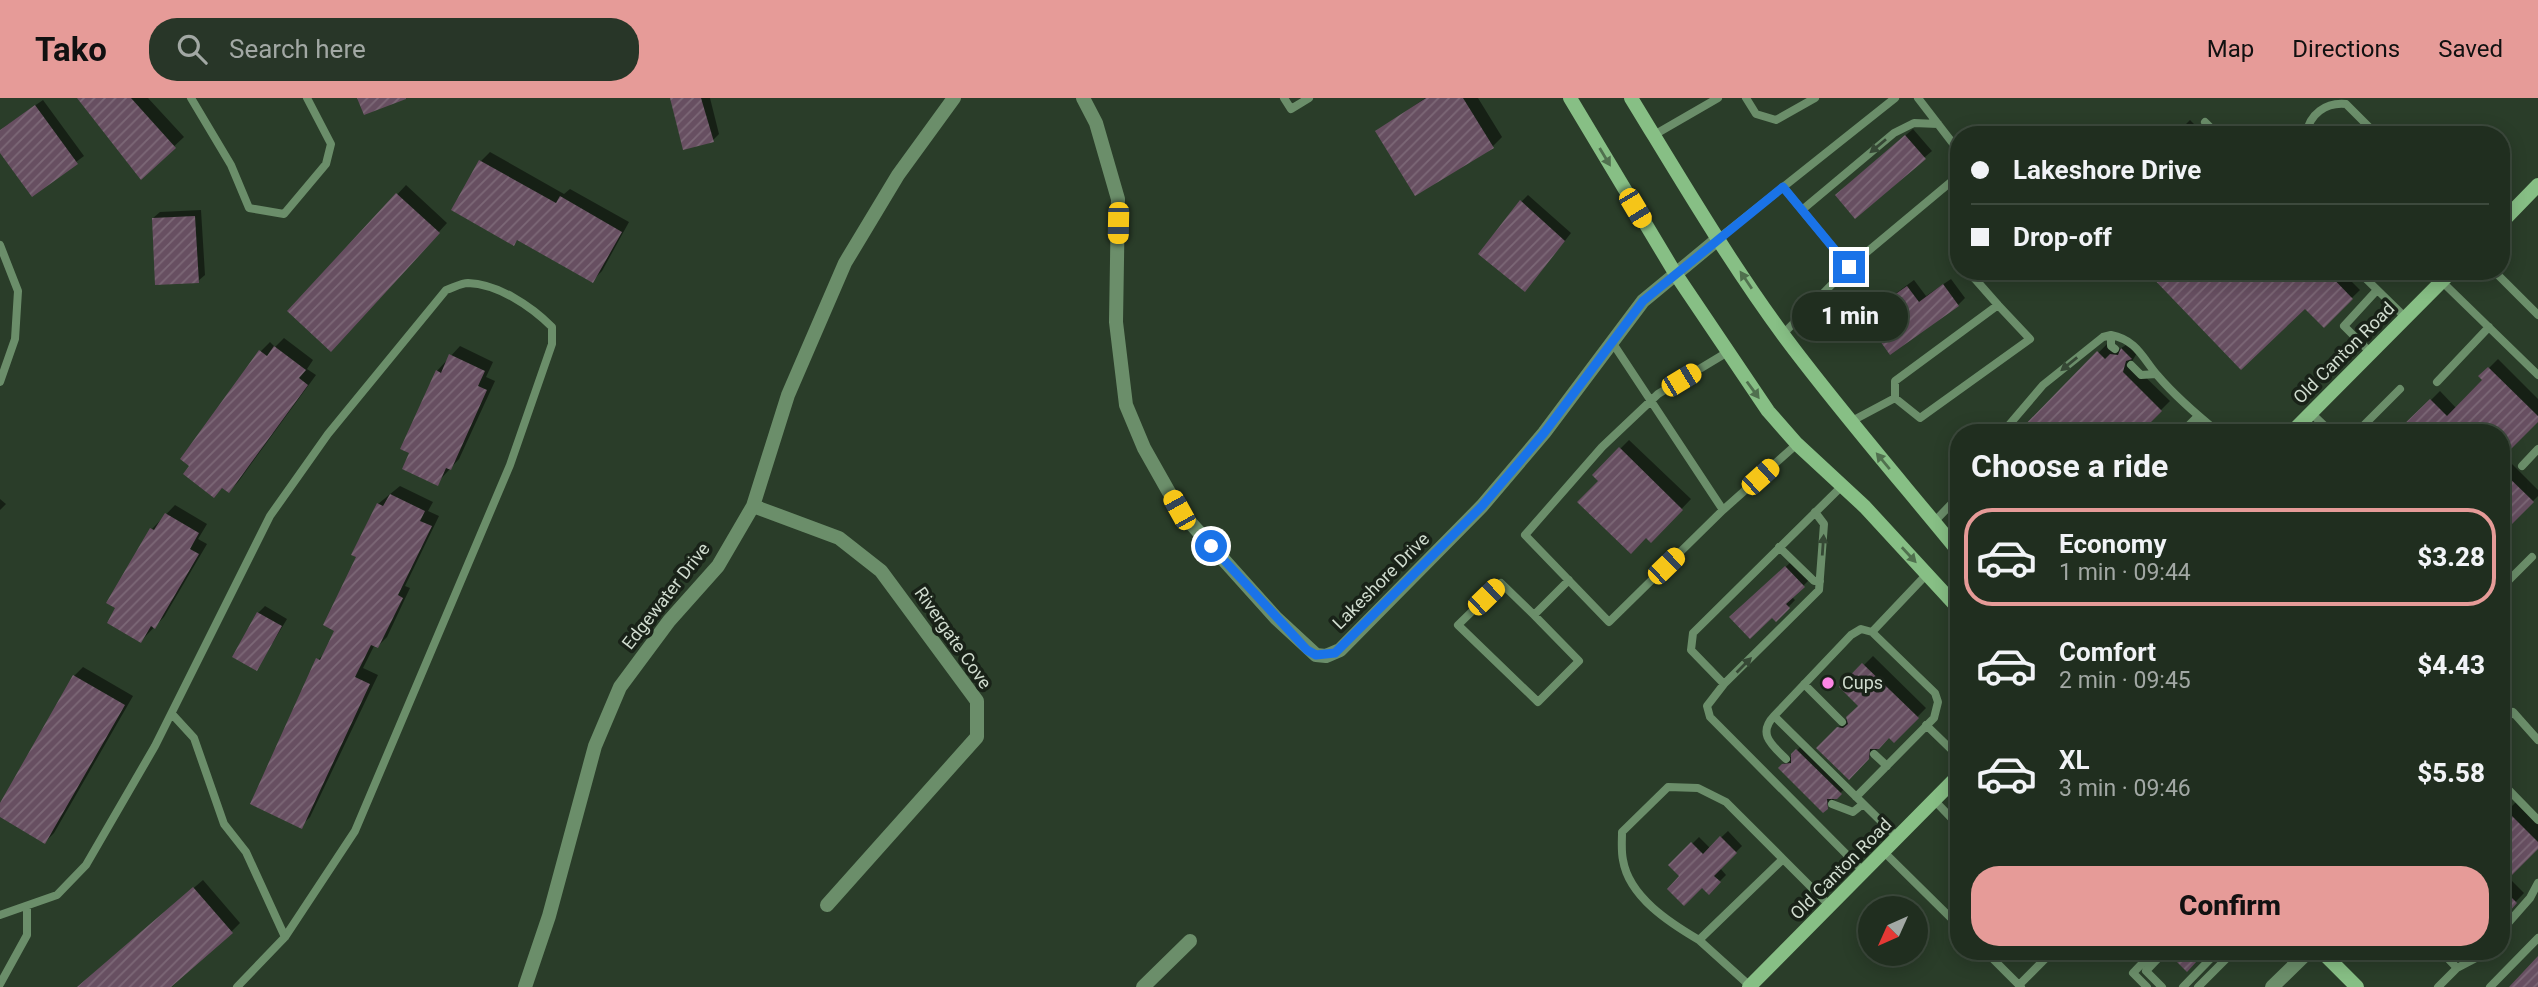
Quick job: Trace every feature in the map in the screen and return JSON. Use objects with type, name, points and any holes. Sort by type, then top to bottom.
[{"type":"main road","points":[[1570,98],[1726,353],[1797,444],[1842,486],[1950,599]]},
{"type":"main road","points":[[1631,98],[1718,239],[1783,334],[1850,422],[1950,541]]},
{"type":"main road","points":[[2510,214],[2538,185]]},
{"type":"main road","name":"Old Canton Road","points":[[2300,424],[2443,280]]},
{"type":"main road","name":"Old Canton Road","points":[[1749,987],[1885,853],[1950,784]]},
{"type":"main road","points":[[2330,960],[2357,987]]},
{"type":"street","name":"Edgewater Drive","points":[[525,987],[549,916],[595,746],[620,687],[669,621],[718,566],[753,506],[788,395],[845,263],[898,175],[954,98]]},
{"type":"street","name":"Lakeshore Drive","points":[[1083,98],[1096,123],[1118,199],[1116,322],[1126,405],[1140,438],[1179,510],[1276,618],[1316,655],[1326,656],[1340,650],[1482,506],[1544,433],[1643,301],[1718,239]]},
{"type":"street","name":"Rivergate Cove","points":[[753,506],[839,538],[881,571],[977,701],[977,737],[827,905]]},
{"type":"street","points":[[1143,987],[1190,940]]},
{"type":"street","points":[[2272,987],[2300,960]]},
{"type":"lane","points":[[191,98],[231,165],[249,208],[284,214],[326,164],[331,144],[307,98]]},
{"type":"lane","points":[[1284,98],[1291,109],[1309,98]]},
{"type":"lane","points":[[1654,135],[1717,98]]},
{"type":"lane","points":[[1746,98],[1756,114],[1776,120],[1815,98]]},
{"type":"lane","points":[[1718,239],[1895,98]]},
{"type":"lane","points":[[1918,98],[1950,140]]},
{"type":"lane","points":[[2307,126],[2325,105],[2333,103],[2346,104],[2368,126]]},
{"type":"lane","points":[[2205,122],[2209,126]]},
{"type":"lane","points":[[1802,210],[1894,133],[1914,123],[1938,124]]},
{"type":"lane","points":[[1783,334],[1849,267],[1950,183]]},
{"type":"lane","points":[[1783,187],[1849,267]]},
{"type":"lane","points":[[0,245],[18,291],[15,339],[0,382]]},
{"type":"lane","points":[[1895,398],[1920,418],[2030,339],[1976,280]]},
{"type":"lane","points":[[2367,280],[2406,318]]},
{"type":"lane","points":[[2450,280],[2489,327],[2538,375]]},
{"type":"lane","points":[[2503,280],[2538,314]]},
{"type":"lane","points":[[0,915],[57,895],[86,865],[172,714],[270,516],[328,433],[446,290],[466,283],[498,290],[543,318],[552,327],[551,344],[510,465],[442,631],[355,831],[285,937],[237,987]]},
{"type":"lane","points":[[2371,353],[2344,326],[2377,290]]},
{"type":"lane","points":[[1895,398],[1895,381],[1998,305]]},
{"type":"lane","points":[[2437,382],[2489,327]]},
{"type":"lane","points":[[2111,335],[2111,346],[2115,349]]},
{"type":"lane","points":[[2010,424],[2043,384],[2103,337],[2111,335],[2123,338],[2150,361],[2156,374],[2208,424]]},
{"type":"lane","points":[[1612,342],[1723,510]]},
{"type":"lane","points":[[1726,353],[1651,400],[1602,447],[1525,535],[1609,622],[1723,510],[1797,444]]},
{"type":"lane","points":[[2131,365],[2141,375],[2156,374]]},
{"type":"lane","points":[[2365,424],[2400,389]]},
{"type":"lane","points":[[1850,422],[1895,398]]},
{"type":"lane","points":[[2311,413],[2323,424]]},
{"type":"lane","points":[[2190,424],[2198,416]]},
{"type":"lane","points":[[2522,466],[2538,449]]},
{"type":"lane","points":[[1724,684],[1691,650],[1693,633],[1842,486]]},
{"type":"lane","points":[[1934,522],[1950,505]]},
{"type":"lane","points":[[1815,512],[1824,524],[1819,590],[1724,684],[1707,706],[1710,716],[1865,873]]},
{"type":"lane","points":[[1779,547],[1814,580],[1820,581]]},
{"type":"lane","points":[[2510,579],[2532,557]]},
{"type":"lane","points":[[1872,632],[1927,574]]},
{"type":"lane","points":[[1534,615],[1569,580]]},
{"type":"lane","points":[[1501,583],[1534,615],[1579,661],[1538,702],[1458,625],[1501,583]]},
{"type":"lane","points":[[1786,760],[1765,734],[1765,728],[1850,635],[1861,629],[1872,632],[1935,693],[1938,702],[1934,718],[1856,797]]},
{"type":"lane","points":[[1804,684],[1842,722]]},
{"type":"lane","points":[[2510,715],[2513,712],[2538,740]]},
{"type":"lane","points":[[172,714],[194,738],[224,824],[246,852],[285,937]]},
{"type":"lane","points":[[1774,716],[1898,839]]},
{"type":"lane","points":[[1926,725],[1950,748]]},
{"type":"lane","points":[[1874,754],[1886,766]]},
{"type":"lane","points":[[1749,987],[1699,940],[1666,920],[1638,890],[1623,863],[1622,832],[1668,787],[1698,788],[1726,802],[1830,907]]},
{"type":"lane","points":[[2510,791],[2538,820]]},
{"type":"lane","points":[[1935,800],[1950,816]]},
{"type":"lane","points":[[1832,804],[1853,812],[1863,804]]},
{"type":"lane","points":[[1885,853],[1950,917]]},
{"type":"lane","points":[[1699,940],[1783,859]]},
{"type":"lane","points":[[2510,921],[2530,898],[2538,883]]},
{"type":"lane","points":[[0,984],[27,935],[27,906]]},
{"type":"lane","points":[[2490,987],[2538,938]]},
{"type":"lane","points":[[1994,960],[2020,986],[2045,960]]},
{"type":"lane","points":[[2145,960],[2133,973],[2147,987]]},
{"type":"lane","points":[[2156,960],[2146,971],[2162,987]]},
{"type":"lane","points":[[2183,987],[2209,960]]},
{"type":"lane","points":[[2198,987],[2225,960]]},
{"type":"lane","points":[[2449,960],[2457,968]]},
{"type":"lane","points":[[2438,987],[2457,968],[2472,960]]},
{"type":"building","points":[[77,98],[131,98],[176,148],[141,180]]},
{"type":"building","points":[[357,98],[406,98],[406,99],[364,115]]},
{"type":"building","points":[[670,98],[701,98],[714,142],[683,150]]},
{"type":"building","points":[[1426,98],[1463,98],[1494,148],[1415,196],[1375,131]]},
{"type":"building","points":[[35,105],[78,164],[32,197],[0,153],[0,130]]},
{"type":"building","points":[[1905,135],[1926,159],[1855,219],[1835,195]]},
{"type":"building","points":[[479,160],[556,203],[560,196],[622,232],[593,283],[517,240],[514,246],[451,210]]},
{"type":"building","points":[[396,193],[440,233],[331,352],[287,311]]},
{"type":"building","points":[[1520,200],[1565,241],[1525,292],[1478,254]]},
{"type":"building","points":[[195,216],[199,283],[155,285],[152,218]]},
{"type":"building","points":[[2155,280],[2335,280],[2353,299],[2324,328],[2305,309],[2241,370]]},
{"type":"building","points":[[1943,284],[1959,306],[1890,355],[1863,317],[1907,286],[1919,302]]},
{"type":"building","points":[[274,346],[306,370],[299,378],[308,385],[229,493],[222,488],[214,498],[183,474],[189,466],[180,459],[259,350],[267,356]]},
{"type":"building","points":[[2121,348],[2132,359],[2126,361],[2123,372],[2162,411],[2149,424],[2026,424],[2097,351],[2105,359],[2110,354],[2118,355]]},
{"type":"building","points":[[449,354],[485,371],[478,386],[487,390],[451,470],[446,468],[438,486],[402,469],[409,453],[400,449],[436,370],[441,373]]},
{"type":"building","points":[[2488,367],[2538,416],[2538,422],[2510,450],[2510,424],[2404,424],[2430,399],[2447,416],[2482,380],[2478,376]]},
{"type":"building","points":[[1619,447],[1683,510],[1651,543],[1646,538],[1631,554],[1577,502],[1598,481],[1592,475]]},
{"type":"building","points":[[2510,479],[2534,502],[2510,526]]},
{"type":"building","points":[[390,494],[425,511],[420,521],[432,526],[398,595],[403,598],[378,648],[371,645],[355,677],[370,684],[302,829],[250,804],[316,658],[320,660],[334,631],[323,625],[356,557],[351,555],[377,503],[383,506]]},
{"type":"building","points":[[165,513],[199,533],[190,549],[199,554],[155,629],[151,626],[141,643],[107,623],[115,608],[106,603],[150,528],[154,530]]},
{"type":"building","points":[[1785,566],[1805,587],[1786,604],[1790,608],[1776,622],[1772,618],[1750,639],[1729,617]]},
{"type":"building","points":[[257,612],[282,626],[257,671],[232,657]]},
{"type":"building","points":[[1862,663],[1919,718],[1894,743],[1889,738],[1879,749],[1870,749],[1869,759],[1849,780],[1816,748],[1837,727],[1843,728],[1848,724],[1846,717],[1858,706],[1839,687]]},
{"type":"building","points":[[73,675],[125,705],[45,844],[0,817],[0,803]]},
{"type":"building","points":[[1796,749],[1842,794],[1837,799],[1827,799],[1828,809],[1823,813],[1778,768],[1782,764],[1791,763],[1791,754]]},
{"type":"building","points":[[2510,814],[2538,842],[2538,849],[2510,877]]},
{"type":"building","points":[[1720,836],[1737,853],[1714,876],[1721,882],[1709,895],[1702,888],[1684,906],[1667,889],[1679,876],[1668,865],[1691,842],[1703,854]]},
{"type":"building","points":[[193,887],[233,933],[171,987],[77,987]]},
{"type":"building","points":[[2510,896],[2517,903],[2510,911]]},
{"type":"building","points":[[2538,956],[2538,987],[2509,987]]},
{"type":"building","points":[[2175,960],[2198,960],[2187,972]]},
{"type":"place","name":"Cups","points":[[1828,683]]},
{"type":"route","points":[[1211,546],[1307,650],[1316,655],[1335,653],[1377,614],[1482,506],[1544,433],[1643,301],[1783,187],[1849,267]]}]
